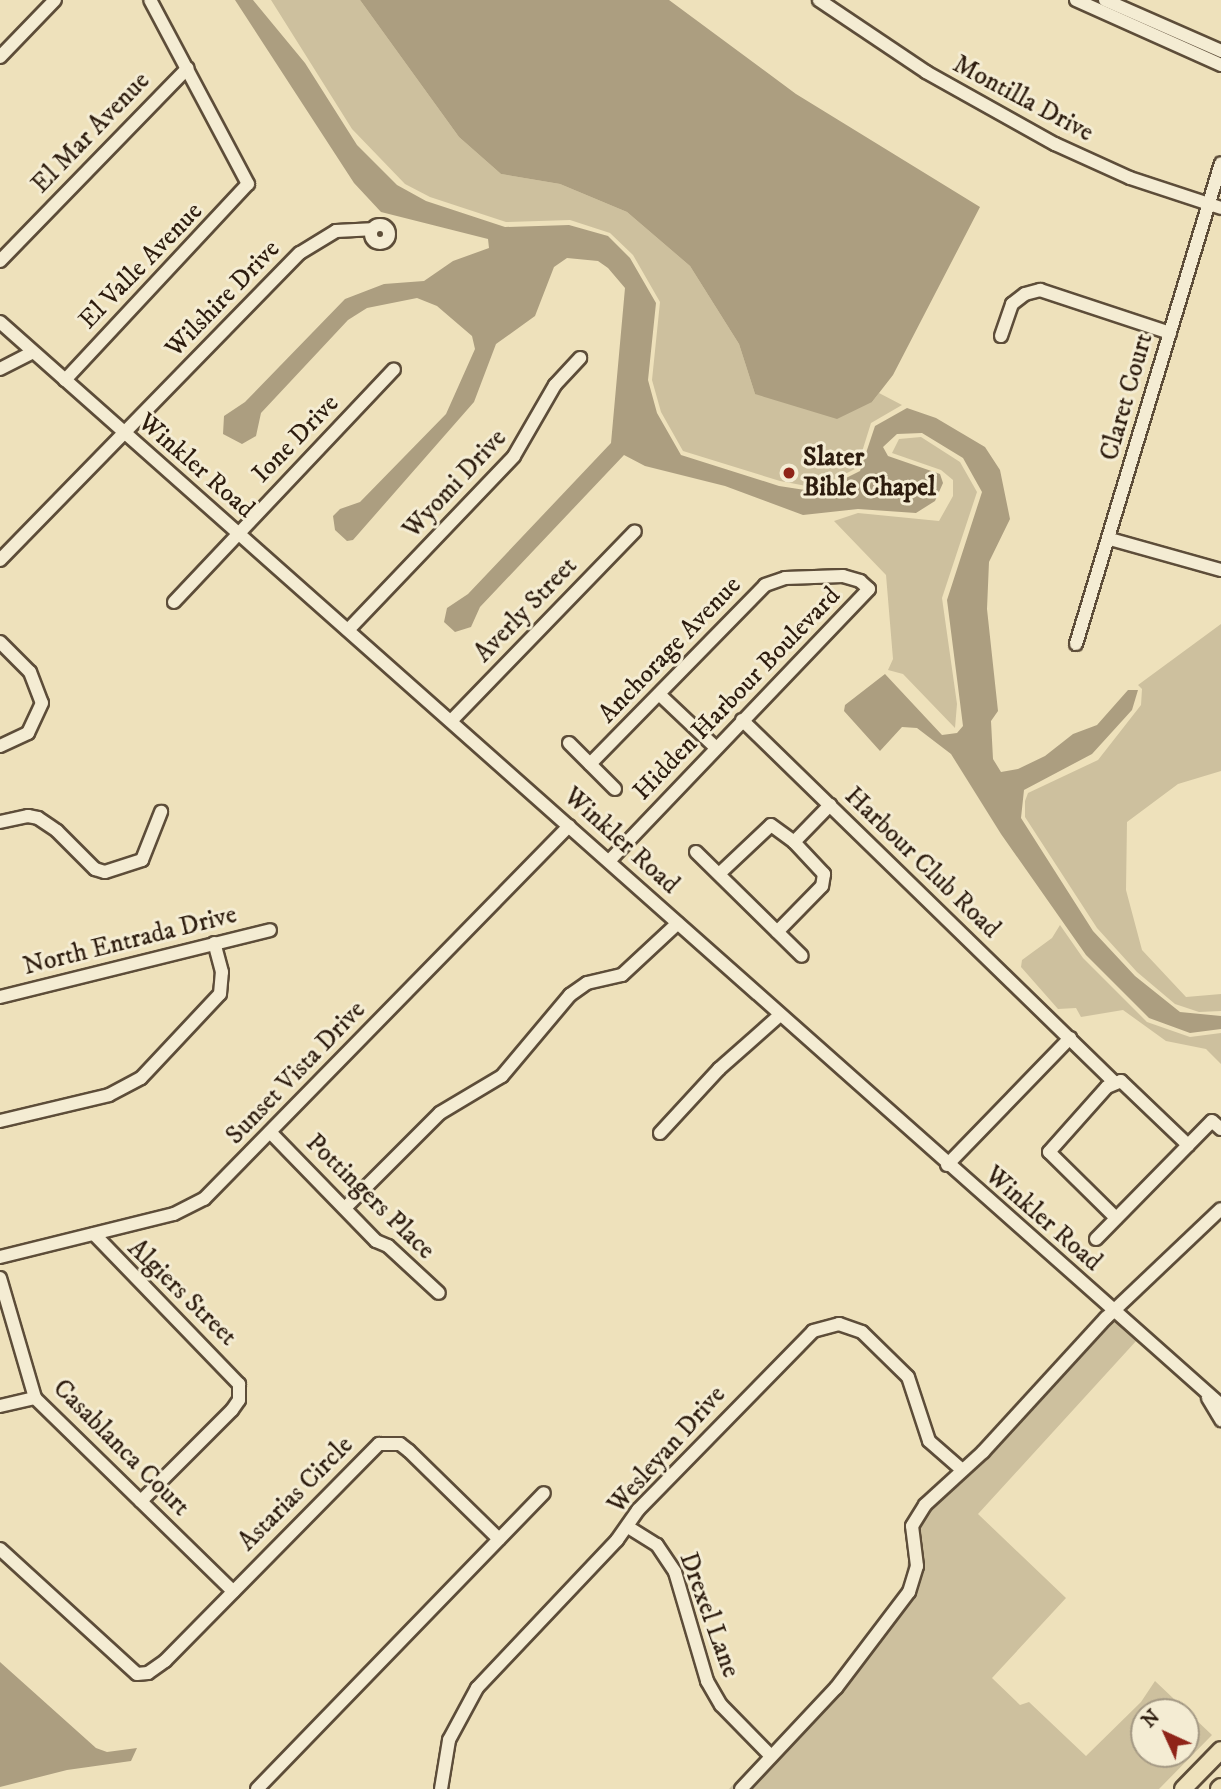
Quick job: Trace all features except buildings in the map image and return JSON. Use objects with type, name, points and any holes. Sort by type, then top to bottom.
[{"type":"main road","points":[[1183,1789],[1221,1750]]},
{"type":"street","points":[[0,57],[55,0]]},
{"type":"street","points":[[150,0],[188,68]]},
{"type":"street","name":"Montilla Drive","points":[[819,0],[926,72],[1018,125],[1130,178],[1215,206]]},
{"type":"street","points":[[1076,0],[1221,65]]},
{"type":"street","points":[[1105,0],[1221,51]]},
{"type":"street","name":"El Valle Avenue","points":[[65,380],[248,184],[188,68]]},
{"type":"street","name":"El Mar Avenue","points":[[0,261],[188,68]]},
{"type":"street","name":"Claret Court","points":[[1076,644],[1110,539],[1170,333],[1215,206],[1221,163]]},
{"type":"street","name":"Wilshire Drive","points":[[1,556],[300,253],[336,232],[371,229]]},
{"type":"street","points":[[1000,336],[1012,304],[1025,294],[1040,290],[1170,333]]},
{"type":"street","name":"Winkler Road","points":[[0,322],[569,825],[1208,1398],[1221,1405]]},
{"type":"street","points":[[0,369],[33,352]]},
{"type":"street","name":"Wyomi Drive","points":[[348,630],[514,456],[555,385],[580,358]]},
{"type":"street","name":"Ione Drive","points":[[174,602],[237,532],[394,369]]},
{"type":"street","name":"Averly Street","points":[[451,721],[635,531]]},
{"type":"street","points":[[1110,539],[1221,570]]},
{"type":"street","name":"Anchorage Avenue","points":[[590,764],[774,580],[843,576],[860,581],[869,589]]},
{"type":"street","name":"Hidden Harbour Boulevard","points":[[609,861],[715,747],[869,589]]},
{"type":"street","points":[[0,642],[30,672],[42,703],[28,733],[0,747]]},
{"type":"street","points":[[659,694],[715,747]]},
{"type":"street","name":"Harbour Club Road","points":[[742,720],[1114,1082],[1121,1081],[1188,1144]]},
{"type":"street","points":[[569,743],[615,789]]},
{"type":"street","points":[[794,842],[830,805]]},
{"type":"street","points":[[0,822],[28,816],[38,818],[95,869],[105,872],[142,860],[160,812]]},
{"type":"street","name":"Sunset Vista Drive","points":[[0,1257],[193,1206],[270,1132],[569,825]]},
{"type":"street","points":[[719,874],[771,825],[794,842],[824,874],[822,886],[777,932]]},
{"type":"street","points":[[696,852],[802,956]]},
{"type":"street","points":[[345,1208],[440,1113],[502,1076],[570,995],[587,983],[622,975],[678,923]]},
{"type":"street","name":"North Entrada Drive","points":[[0,997],[270,930]]},
{"type":"street","points":[[0,1121],[109,1095],[141,1078],[219,994],[222,972],[214,943]]},
{"type":"street","points":[[660,1133],[719,1069],[780,1015]]},
{"type":"street","points":[[947,1165],[1070,1038]]},
{"type":"street","points":[[1114,1082],[1049,1152],[1116,1218]]},
{"type":"street","points":[[1096,1238],[1188,1144],[1217,1125]]},
{"type":"street","name":"Pottingers Place","points":[[270,1132],[345,1208],[439,1293]]},
{"type":"street","points":[[741,1789],[835,1688],[909,1592],[916,1566],[912,1526],[925,1505],[961,1469],[983,1452],[1115,1313],[1221,1209]]},
{"type":"street","name":"Algiers Street","points":[[93,1234],[239,1384],[239,1401],[232,1410],[141,1501]]},
{"type":"street","name":"Casablanca Court","points":[[0,1278],[35,1398],[233,1591]]},
{"type":"street","name":"Wesleyan Drive","points":[[441,1789],[449,1740],[477,1688],[628,1527],[638,1510],[807,1336],[831,1325],[862,1332],[908,1377],[929,1441],[961,1469]]},
{"type":"street","points":[[0,1406],[35,1398]]},
{"type":"street","name":"Winkler Road","points":[[1208,1398],[1221,1420]]},
{"type":"street","name":"Astarias Circle","points":[[0,1549],[127,1669],[137,1674],[158,1668],[369,1451],[389,1442],[409,1451],[499,1539]]},
{"type":"street","points":[[257,1789],[544,1493]]},
{"type":"street","name":"Drexel Lane","points":[[628,1527],[657,1545],[675,1572],[707,1681],[721,1705],[771,1756]]},
{"type":"shaded area","points":[[235,0],[253,0],[305,63],[357,145],[397,185],[426,201],[505,227],[569,225],[608,236],[630,258],[656,303],[648,380],[657,413],[681,455],[779,486],[818,492],[860,471],[875,426],[907,408],[936,418],[985,447],[1000,470],[1010,519],[989,562],[987,609],[998,711],[991,721],[993,759],[1001,772],[1018,769],[1045,756],[1073,734],[1097,725],[1128,690],[1138,690],[1132,710],[1092,754],[1024,790],[1021,818],[1093,931],[1135,976],[1180,1012],[1221,1016],[1221,1029],[1190,1033],[1149,1018],[1086,955],[1001,834],[951,754],[917,728],[902,727],[880,751],[844,711],[845,705],[885,674],[942,735],[957,733],[963,726],[947,600],[982,492],[963,458],[922,433],[897,434],[883,447],[888,456],[940,474],[943,483],[935,501],[916,513],[858,509],[803,515],[725,486],[645,466],[624,455],[480,607],[471,627],[455,632],[444,622],[447,608],[468,594],[611,443],[625,288],[608,268],[598,261],[567,258],[554,267],[535,316],[496,344],[474,402],[353,540],[347,541],[335,530],[333,516],[340,509],[360,502],[446,414],[475,349],[472,336],[437,306],[417,298],[367,308],[348,320],[261,413],[256,436],[242,444],[223,434],[224,416],[245,402],[345,299],[384,284],[424,281],[453,261],[489,248],[488,239],[381,212],[354,183]]},
{"type":"shaded area","points":[[271,0],[360,0],[459,137],[501,174],[560,184],[627,212],[690,266],[739,344],[755,394],[872,402],[879,393],[902,405],[871,423],[857,468],[817,488],[780,481],[683,451],[661,412],[652,380],[660,302],[633,255],[610,233],[570,220],[506,222],[430,197],[405,184],[352,129]]},
{"type":"shaded area","points":[[360,0],[669,0],[796,94],[980,207],[893,375],[872,402],[837,419],[755,394],[739,344],[690,266],[627,212],[560,184],[501,174],[459,137]]},
{"type":"shaded area","points":[[921,437],[960,462],[977,492],[942,598],[957,704],[955,728],[903,674],[888,670],[893,659],[886,575],[834,521],[858,513],[939,521],[953,496],[953,480],[941,470],[892,453],[899,439]]},
{"type":"shaded area","points":[[1221,624],[1221,771],[1178,784],[1127,822],[1126,890],[1142,950],[1186,997],[1221,994],[1221,1011],[1199,1012],[1175,1004],[1137,972],[1097,928],[1025,817],[1025,801],[1028,793],[1098,760],[1141,705],[1142,689],[1138,685]]},
{"type":"shaded area","points":[[1060,925],[1083,958],[1147,1022],[1190,1037],[1221,1033],[1221,1064],[1206,1049],[1166,1041],[1123,1010],[1081,1017],[1076,1008],[1058,1009],[1021,967],[1022,960],[1052,938]]},
{"type":"shaded area","points":[[1106,1312],[1137,1340],[978,1514],[1066,1598],[992,1678],[1020,1705],[1029,1702],[1086,1756],[1130,1713],[1130,1768],[1180,1768],[1159,1789],[729,1789],[863,1649],[903,1594],[914,1520]]},
{"type":"shaded area","points":[[0,1662],[96,1748],[107,1752],[137,1748],[131,1761],[67,1770],[0,1787]]},
{"type":"shaded area","points":[[1155,1681],[1173,1698],[1144,1698]]},
{"type":"shaded area","points":[[1200,1724],[1212,1735],[1200,1747]]},
{"type":"place","name":"Slater Bible Chapel","points":[[789,473]]}]
